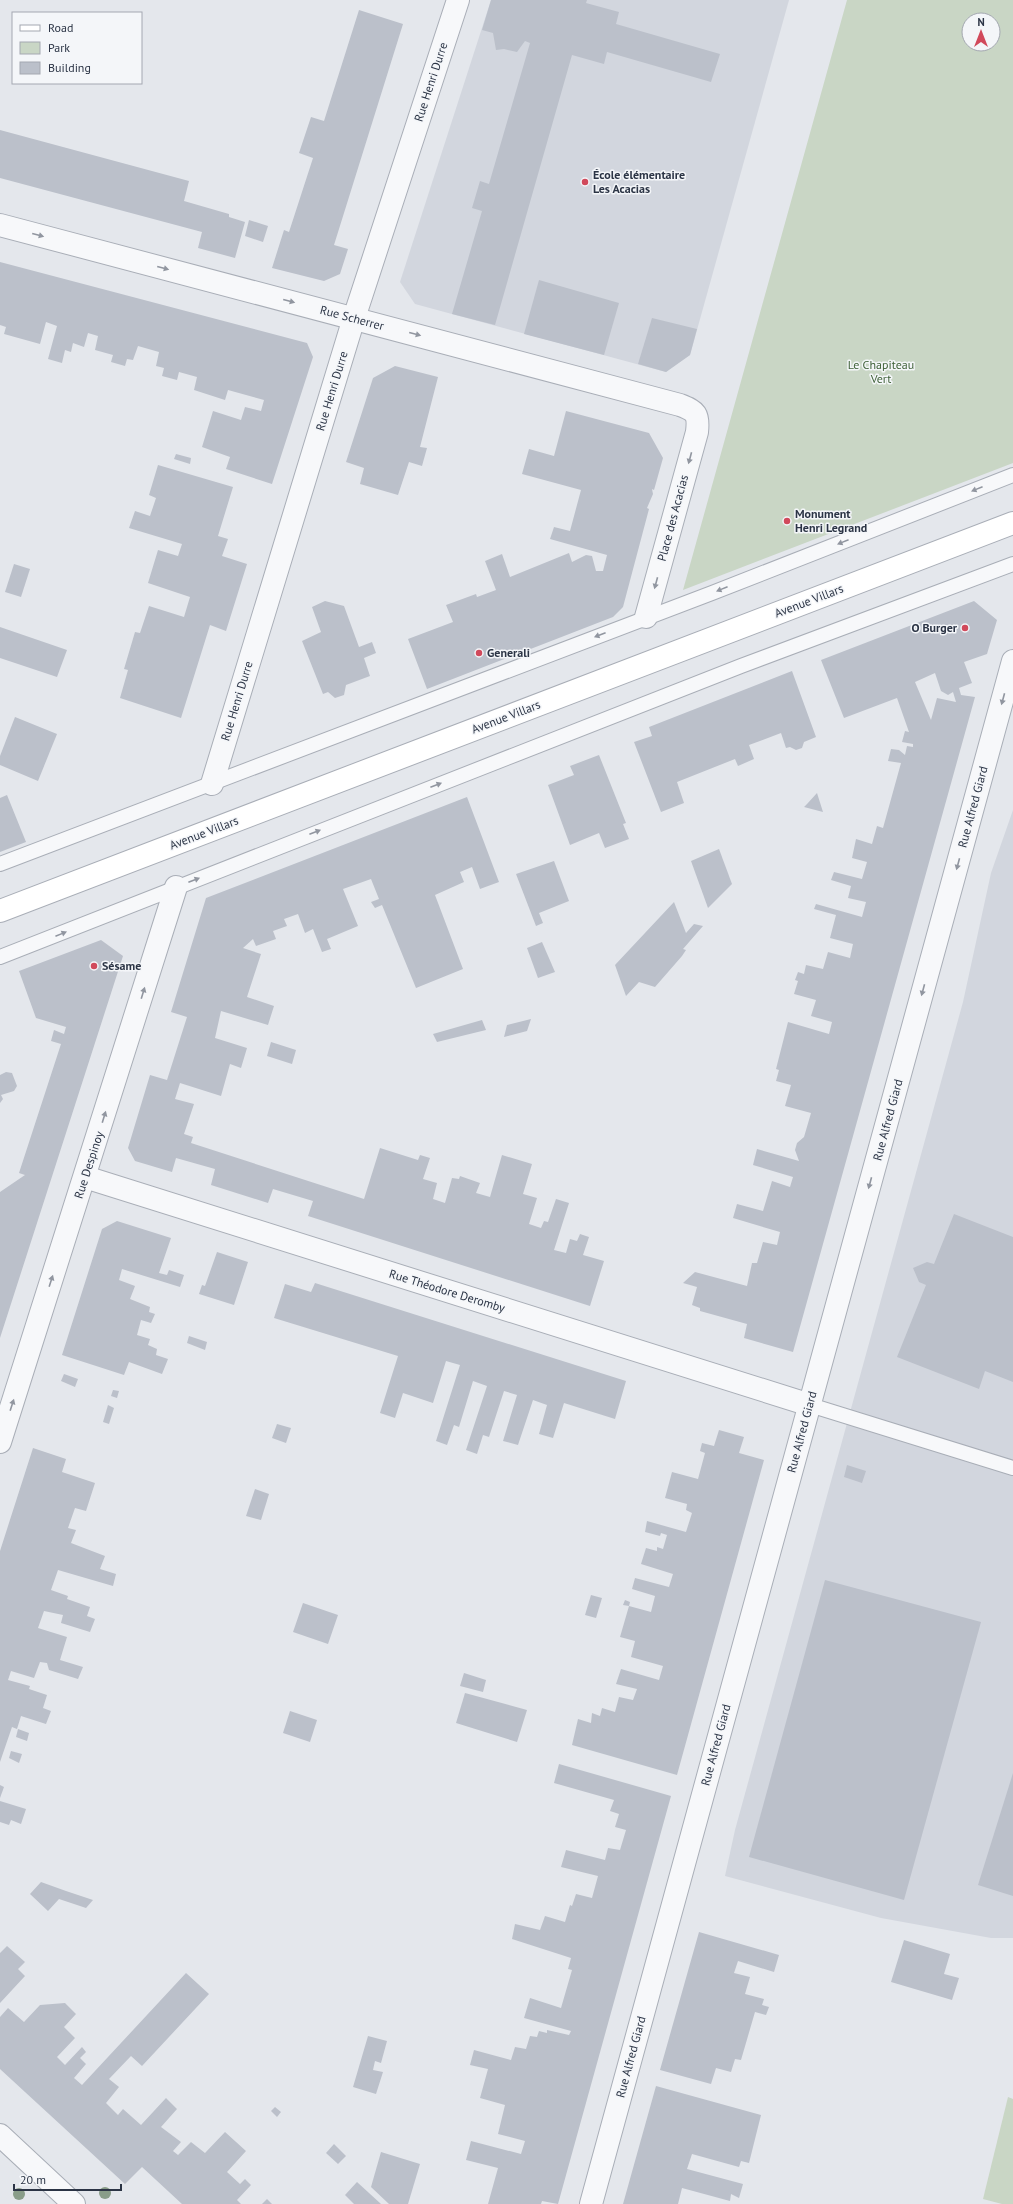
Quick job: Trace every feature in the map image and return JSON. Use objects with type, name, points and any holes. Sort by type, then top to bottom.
[{"type":"main road","name":"Avenue Villars","points":[[0,911],[1013,522]]},
{"type":"street","name":"Rue Henri Durre","points":[[212,784],[354,318],[458,0]]},
{"type":"street","name":"Rue Scherrer","points":[[0,225],[680,405],[693,410],[698,420]]},
{"type":"street","name":"Place des Acacias","points":[[646,617],[697,432],[698,420]]},
{"type":"street","name":"Rue Alfred Giard","points":[[591,2204],[1013,661]]},
{"type":"street","name":"Rue Despinoy","points":[[0,1442],[176,887]]},
{"type":"street","name":"Rue Théodore Deromby","points":[[85,1177],[810,1404]]},
{"type":"street","points":[[0,2135],[74,2204]]},
{"type":"lane","points":[[0,864],[712,593],[1013,475]]},
{"type":"lane","points":[[0,957],[741,666],[1013,564]]},
{"type":"lane","points":[[810,1404],[1013,1468]]},
{"type":"shaded area","name":"École élémentaire Les Acacias","points":[[491,0],[789,0],[690,355],[666,372],[415,304],[400,282]]},
{"type":"shaded area","points":[[1013,810],[1013,1938],[991,1938],[881,1918],[725,1876],[735,1830],[963,1002],[991,873]]},
{"type":"green space","name":"Le Chapiteau Vert","points":[[847,0],[1013,0],[1013,463],[683,590]]},
{"type":"green space","points":[[1008,2097],[1013,2099],[1013,2204],[1002,2204],[983,2199]]},
{"type":"building","points":[[491,0],[587,0],[586,3],[619,12],[616,24],[720,54],[711,82],[607,52],[604,64],[572,55],[495,325],[452,314],[482,211],[472,208],[480,181],[489,184],[530,43],[525,41],[517,52],[504,49],[496,50],[493,33],[482,30]]},
{"type":"building","points":[[359,10],[403,24],[334,245],[348,249],[340,274],[324,281],[272,268],[284,230],[289,232],[313,158],[299,153],[311,117],[324,121]]},
{"type":"building","points":[[0,130],[189,181],[184,201],[229,214],[229,217],[245,222],[235,258],[198,248],[202,232],[0,178]]},
{"type":"building","points":[[249,220],[268,226],[263,242],[245,236]]},
{"type":"building","points":[[0,262],[307,343],[313,357],[272,484],[226,469],[230,457],[202,447],[213,411],[241,420],[245,407],[261,411],[264,400],[228,390],[225,400],[194,390],[197,377],[179,372],[177,380],[162,376],[164,368],[156,366],[159,352],[138,346],[133,360],[127,359],[125,366],[111,362],[113,355],[95,350],[98,336],[88,333],[84,347],[73,343],[71,352],[65,350],[62,363],[48,359],[57,326],[46,322],[40,344],[4,334],[6,327],[0,325]]},
{"type":"building","points":[[539,280],[619,303],[604,355],[524,334]]},
{"type":"building","points":[[652,318],[697,329],[690,355],[666,372],[638,364]]},
{"type":"building","points":[[395,366],[438,377],[420,447],[427,448],[422,466],[409,462],[398,495],[360,484],[364,468],[346,462],[373,378]]},
{"type":"building","points":[[566,411],[649,433],[663,458],[654,490],[652,489],[653,494],[647,508],[649,509],[623,607],[613,617],[427,689],[408,639],[453,622],[446,605],[476,594],[477,597],[496,590],[485,561],[502,554],[510,577],[569,553],[572,562],[586,555],[592,556],[596,571],[603,571],[607,555],[550,539],[554,527],[570,531],[581,490],[522,474],[529,449],[554,456]]},
{"type":"building","points":[[176,454],[191,458],[190,464],[174,459]]},
{"type":"building","points":[[158,465],[233,487],[218,536],[228,539],[222,556],[247,564],[226,631],[210,625],[181,718],[120,698],[128,670],[124,669],[135,632],[140,633],[149,606],[184,617],[190,597],[148,583],[158,550],[178,556],[182,544],[129,528],[135,511],[150,516],[156,498],[149,495]]},
{"type":"building","points":[[14,564],[30,569],[21,597],[5,592]]},
{"type":"building","points":[[325,601],[344,606],[359,647],[372,642],[376,653],[364,658],[370,676],[346,685],[344,695],[335,698],[328,692],[323,694],[302,641],[321,632],[312,607]]},
{"type":"building","points":[[974,601],[997,620],[987,654],[964,662],[972,683],[959,688],[961,695],[975,697],[793,1352],[744,1338],[747,1324],[700,1311],[700,1308],[692,1305],[697,1287],[683,1283],[695,1272],[747,1286],[752,1263],[757,1263],[763,1242],[777,1245],[780,1232],[733,1218],[737,1204],[763,1211],[772,1181],[790,1187],[793,1177],[753,1165],[757,1149],[799,1161],[795,1150],[797,1143],[804,1137],[811,1113],[785,1106],[791,1085],[776,1081],[779,1070],[776,1069],[788,1022],[829,1034],[832,1022],[811,1016],[816,1000],[794,994],[798,981],[795,980],[798,972],[804,974],[806,965],[823,969],[828,952],[850,958],[853,944],[830,938],[836,915],[814,909],[816,904],[862,917],[866,902],[848,898],[851,886],[831,880],[834,872],[862,879],[867,862],[852,858],[856,839],[872,844],[877,826],[883,828],[901,763],[888,761],[891,749],[899,750],[905,755],[907,746],[913,747],[913,744],[902,742],[905,731],[909,732],[897,698],[844,718],[821,660]],"holes":[[[935,673],[941,691],[948,695],[953,692],[956,702],[937,698],[931,720],[915,682]]]},
{"type":"building","points":[[0,627],[67,650],[57,677],[0,658]]},
{"type":"building","points":[[792,671],[816,737],[804,742],[802,748],[796,750],[790,747],[786,748],[781,733],[749,745],[754,759],[738,766],[735,759],[677,782],[684,803],[661,812],[634,742],[652,736],[649,727]]},
{"type":"building","points":[[15,717],[57,734],[38,781],[0,765],[0,756]]},
{"type":"building","points":[[599,755],[626,823],[623,824],[629,839],[605,848],[599,833],[570,845],[548,785],[574,775],[570,766]]},
{"type":"building","points":[[817,793],[823,812],[804,807]]},
{"type":"building","points":[[7,795],[26,842],[0,852],[0,798]]},
{"type":"building","points":[[467,797],[499,882],[480,889],[472,867],[460,872],[464,882],[435,895],[463,969],[416,988],[382,905],[375,908],[371,902],[379,899],[371,879],[343,889],[358,926],[327,939],[331,949],[322,952],[313,929],[305,933],[298,914],[284,919],[287,926],[273,931],[276,939],[256,946],[253,939],[243,948],[261,954],[247,997],[274,1006],[268,1025],[221,1011],[215,1038],[247,1048],[241,1068],[230,1064],[221,1096],[180,1083],[175,1099],[194,1104],[184,1134],[193,1137],[191,1143],[364,1199],[380,1148],[418,1160],[420,1155],[430,1158],[423,1179],[437,1183],[433,1199],[445,1203],[452,1178],[459,1179],[460,1176],[480,1183],[476,1193],[490,1197],[502,1155],[532,1164],[523,1194],[537,1198],[529,1224],[541,1228],[544,1221],[548,1222],[556,1199],[569,1203],[554,1250],[566,1253],[570,1239],[577,1241],[580,1234],[589,1237],[583,1255],[604,1261],[590,1306],[308,1216],[313,1201],[273,1189],[268,1203],[211,1185],[215,1169],[176,1158],[172,1172],[135,1161],[128,1148],[150,1075],[167,1080],[187,1017],[171,1012],[206,898]]},
{"type":"building","points":[[719,849],[732,884],[708,908],[691,861]]},
{"type":"building","points":[[554,861],[569,901],[539,913],[543,923],[536,926],[516,874]]},
{"type":"building","points":[[674,902],[686,933],[694,924],[703,926],[683,949],[686,950],[682,956],[655,987],[639,982],[626,996],[615,965]]},
{"type":"building","points":[[101,940],[123,956],[0,1338],[0,1192],[25,1175],[19,1173],[61,1044],[51,1041],[54,1030],[64,1034],[66,1027],[36,1018],[19,971]]},
{"type":"building","points":[[542,942],[555,972],[538,978],[527,948]]},
{"type":"building","points":[[531,1019],[527,1031],[504,1037],[507,1025]]},
{"type":"building","points":[[482,1020],[486,1030],[437,1042],[433,1034]]},
{"type":"building","points":[[271,1042],[296,1050],[292,1064],[267,1056]]},
{"type":"building","points":[[6,1072],[12,1073],[17,1086],[14,1091],[1,1095],[3,1099],[0,1103],[0,1075]]},
{"type":"building","points":[[954,1214],[1013,1237],[1013,1382],[985,1371],[979,1389],[897,1357],[926,1285],[919,1282],[913,1268],[927,1262],[934,1264]]},
{"type":"building","points":[[117,1221],[171,1238],[159,1273],[167,1275],[169,1270],[184,1275],[180,1287],[122,1269],[119,1280],[135,1286],[130,1299],[150,1307],[149,1312],[155,1314],[151,1323],[141,1320],[137,1335],[150,1339],[148,1345],[157,1349],[156,1355],[168,1359],[162,1374],[129,1362],[124,1375],[62,1355],[102,1229]]},
{"type":"building","points":[[217,1252],[248,1262],[234,1305],[199,1294],[202,1285],[205,1286]]},
{"type":"building","points":[[315,1283],[626,1381],[615,1419],[564,1403],[553,1438],[539,1434],[547,1405],[533,1400],[518,1445],[503,1441],[517,1395],[504,1391],[489,1437],[483,1435],[477,1454],[466,1450],[487,1386],[473,1381],[459,1427],[454,1425],[447,1445],[436,1441],[460,1365],[446,1361],[433,1403],[403,1393],[395,1418],[380,1413],[398,1356],[274,1318],[285,1284],[311,1292]]},
{"type":"building","points":[[189,1336],[207,1342],[205,1350],[187,1343]]},
{"type":"building","points":[[64,1374],[78,1379],[75,1387],[61,1381]]},
{"type":"building","points":[[113,1390],[119,1391],[117,1398],[111,1396]]},
{"type":"building","points":[[108,1405],[114,1408],[109,1424],[103,1422]]},
{"type":"building","points":[[277,1424],[291,1428],[286,1443],[272,1438]]},
{"type":"building","points":[[719,1430],[744,1437],[739,1453],[764,1460],[677,1775],[572,1745],[578,1719],[591,1723],[592,1713],[600,1716],[602,1708],[615,1712],[619,1697],[633,1700],[637,1689],[616,1684],[621,1669],[659,1680],[663,1666],[631,1657],[635,1641],[620,1637],[629,1606],[651,1612],[655,1596],[632,1589],[635,1578],[669,1587],[673,1574],[641,1564],[646,1548],[657,1551],[657,1547],[663,1549],[667,1535],[661,1533],[660,1536],[645,1532],[647,1521],[686,1532],[692,1513],[686,1510],[687,1504],[665,1498],[672,1472],[698,1479],[705,1453],[700,1451],[702,1443],[714,1446]]},
{"type":"building","points":[[33,1448],[66,1459],[62,1472],[95,1483],[86,1511],[75,1508],[68,1528],[76,1530],[71,1543],[105,1556],[100,1569],[116,1574],[113,1586],[58,1570],[51,1590],[68,1596],[67,1599],[90,1607],[87,1616],[95,1619],[90,1632],[61,1623],[63,1615],[44,1611],[38,1628],[67,1637],[60,1660],[83,1667],[78,1679],[49,1670],[47,1663],[40,1662],[34,1678],[11,1671],[8,1680],[30,1686],[29,1689],[47,1695],[43,1708],[51,1711],[46,1724],[21,1716],[17,1729],[12,1727],[0,1762],[0,1551]]},
{"type":"building","points":[[847,1465],[866,1471],[862,1483],[844,1477]]},
{"type":"building","points":[[255,1489],[269,1494],[261,1520],[246,1516]]},
{"type":"building","points":[[825,1580],[981,1622],[904,1900],[749,1857]]},
{"type":"building","points":[[591,1595],[602,1598],[596,1618],[585,1615]]},
{"type":"building","points":[[625,1600],[630,1602],[629,1606],[623,1605]]},
{"type":"building","points":[[303,1603],[338,1615],[328,1644],[293,1632]]},
{"type":"building","points":[[464,1673],[486,1680],[483,1692],[460,1686]]},
{"type":"building","points":[[465,1693],[527,1710],[517,1742],[456,1723]]},
{"type":"building","points":[[290,1711],[317,1720],[310,1742],[283,1733]]},
{"type":"building","points":[[18,1729],[29,1733],[27,1741],[16,1737]]},
{"type":"building","points":[[11,1751],[22,1754],[19,1763],[9,1758]]},
{"type":"building","points":[[559,1764],[671,1796],[558,2204],[542,2201],[541,2204],[488,2204],[498,2168],[466,2160],[471,2141],[521,2154],[525,2141],[498,2134],[505,2105],[480,2098],[488,2069],[470,2065],[474,2050],[511,2060],[515,2047],[526,2049],[530,2036],[537,2037],[539,2031],[547,2033],[547,2030],[569,2035],[571,2031],[524,2018],[530,1998],[561,2008],[572,1970],[568,1969],[571,1958],[512,1939],[515,1924],[540,1930],[545,1916],[565,1922],[570,1905],[572,1906],[576,1894],[592,1898],[598,1876],[561,1867],[566,1850],[605,1860],[608,1848],[620,1850],[626,1830],[615,1827],[619,1814],[610,1811],[614,1800],[554,1783]]},
{"type":"building","points":[[1013,1773],[1013,1896],[978,1885]]},
{"type":"building","points":[[0,1785],[4,1787],[0,1798]]},
{"type":"building","points":[[0,1801],[26,1809],[21,1824],[11,1820],[9,1825],[0,1822]]},
{"type":"building","points":[[41,1882],[93,1900],[86,1908],[59,1899],[48,1911],[30,1894]]},
{"type":"building","points":[[699,1932],[779,1955],[774,1972],[738,1961],[734,1973],[750,1977],[745,1994],[764,1999],[762,2005],[769,2007],[766,2015],[755,2012],[741,2060],[735,2059],[731,2072],[716,2068],[711,2084],[660,2070]]},
{"type":"building","points":[[904,1940],[950,1954],[944,1974],[959,1978],[952,2000],[891,1982]]},
{"type":"building","points":[[7,1946],[25,1962],[18,1969],[25,1976],[0,2003],[0,1953]]},
{"type":"building","points":[[186,1973],[209,1994],[142,2066],[131,2056],[109,2079],[119,2087],[106,2103],[118,2115],[123,2109],[141,2125],[166,2098],[177,2109],[161,2127],[181,2142],[173,2151],[178,2155],[191,2142],[205,2153],[225,2132],[246,2151],[227,2172],[240,2184],[245,2179],[251,2185],[237,2200],[241,2204],[182,2204],[142,2167],[125,2184],[0,2069],[0,2017],[8,2008],[24,2022],[40,2005],[65,2003],[76,2014],[64,2027],[75,2038],[57,2057],[65,2065],[82,2047],[86,2052],[80,2058],[86,2064],[74,2078],[82,2085]]},
{"type":"building","points":[[368,2036],[387,2041],[381,2063],[375,2061],[373,2070],[383,2072],[376,2094],[353,2087]]},
{"type":"building","points":[[656,2086],[761,2115],[749,2163],[741,2161],[739,2167],[692,2154],[687,2169],[743,2184],[739,2198],[731,2194],[730,2201],[682,2188],[678,2204],[623,2204]]},
{"type":"building","points":[[275,2107],[281,2112],[277,2117],[271,2111]]},
{"type":"building","points":[[334,2144],[346,2156],[338,2164],[326,2153]]},
{"type":"building","points":[[381,2152],[420,2164],[408,2204],[389,2204],[371,2187]]},
{"type":"building","points":[[357,2182],[381,2204],[354,2204],[345,2195]]},
{"type":"building","points":[[267,2199],[272,2204],[262,2204]]},
{"type":"place","name":"École élémentaire Les Acacias","points":[[585,182]]},
{"type":"place","name":"Monument Henri Legrand","points":[[787,521]]},
{"type":"place","name":"O Burger","points":[[965,628]]},
{"type":"place","name":"Generali","points":[[479,653]]},
{"type":"place","name":"Sésame","points":[[94,966]]}]
